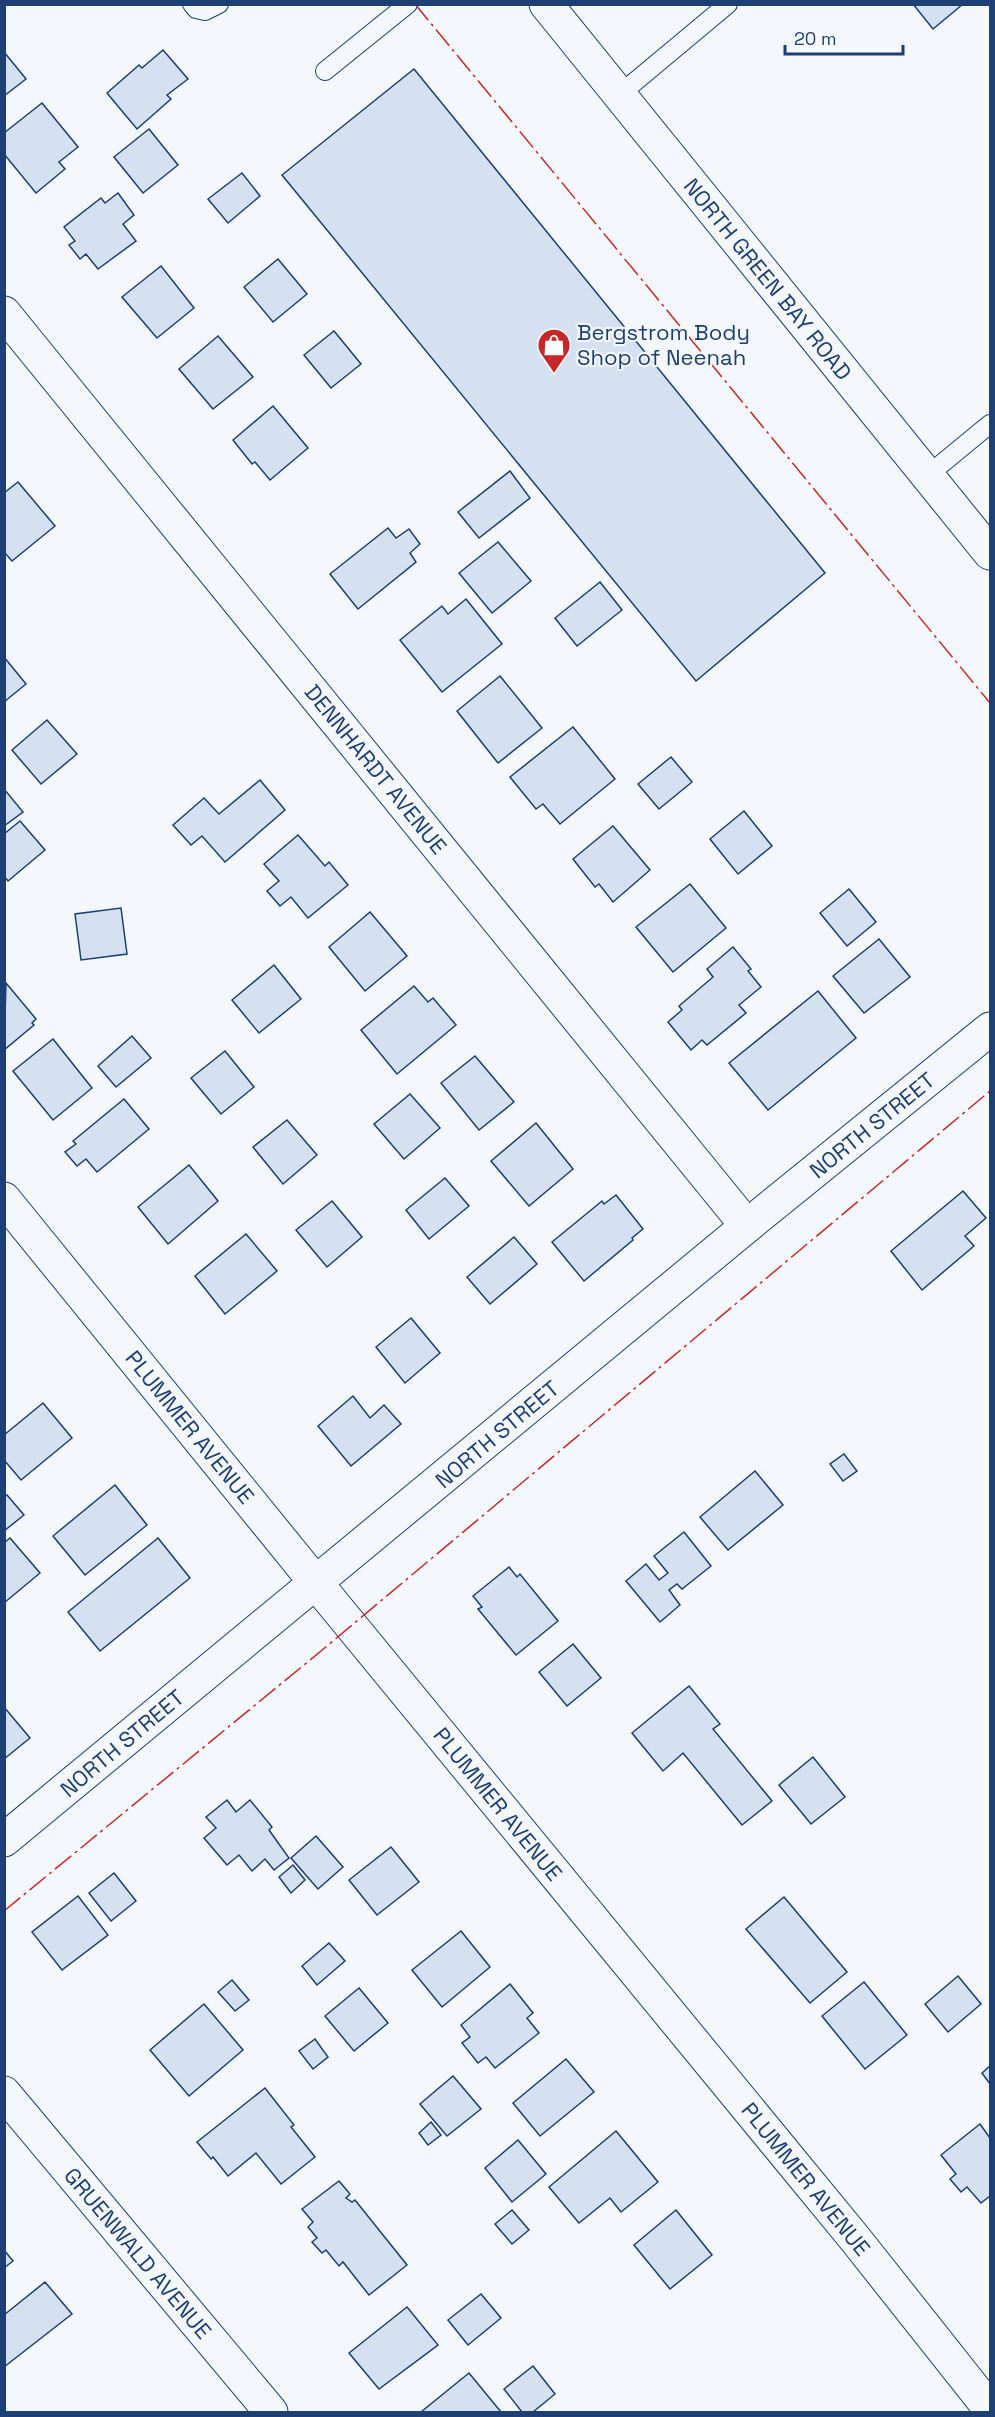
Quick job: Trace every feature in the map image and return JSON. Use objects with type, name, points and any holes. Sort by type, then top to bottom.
[{"type":"street","name":"NORTH GREEN BAY ROAD","points":[[546,4],[990,553]]},
{"type":"street","name":"DENNHARDT AVENUE","points":[[4,313],[747,1226]]},
{"type":"street","name":"NORTH STREET","points":[[4,1840],[747,1226],[990,1029]]},
{"type":"street","name":"PLUMMER AVENUE","points":[[4,1199],[316,1583],[849,2231],[990,2409]]},
{"type":"street","name":"GRUENWALD AVENUE","points":[[4,2093],[271,2412]]},
{"type":"lane","points":[[192,4],[196,9],[204,11],[219,4]]},
{"type":"lane","points":[[325,71],[408,4]]},
{"type":"lane","points":[[619,95],[728,4]]},
{"type":"lane","points":[[928,475],[990,424]]},
{"type":"building","points":[[913,4],[963,4],[933,29]]},
{"type":"building","points":[[163,50],[188,79],[167,95],[171,99],[137,129],[107,93],[139,65],[142,68]]},
{"type":"building","points":[[4,52],[26,79],[4,96]]},
{"type":"building","name":"Bergstrom Body Shop of Neenah","points":[[414,69],[825,573],[696,681],[282,175]]},
{"type":"building","points":[[42,103],[78,147],[59,162],[65,169],[36,193],[4,154],[4,133]]},
{"type":"building","points":[[149,129],[178,165],[143,193],[114,157]]},
{"type":"building","points":[[242,173],[260,196],[228,223],[208,199]]},
{"type":"building","points":[[118,193],[134,215],[123,224],[136,241],[98,269],[86,254],[80,259],[69,245],[75,241],[64,227],[101,198],[105,203]]},
{"type":"building","points":[[278,259],[307,294],[273,322],[244,287]]},
{"type":"building","points":[[161,266],[194,308],[157,338],[122,297]]},
{"type":"building","points":[[334,331],[361,364],[331,388],[304,355]]},
{"type":"building","points":[[218,336],[253,377],[213,409],[179,369]]},
{"type":"building","points":[[273,406],[308,448],[270,480],[255,462],[252,464],[233,440]]},
{"type":"building","points":[[510,471],[530,498],[479,538],[458,512]]},
{"type":"building","points":[[18,482],[55,526],[12,561],[4,552],[4,493]]},
{"type":"building","points":[[388,528],[396,538],[409,529],[420,544],[410,553],[416,562],[358,609],[330,574]]},
{"type":"building","points":[[498,542],[531,581],[492,613],[459,573]]},
{"type":"building","points":[[600,582],[622,610],[577,646],[555,618]]},
{"type":"building","points":[[466,599],[502,644],[442,692],[400,640],[442,606],[448,614]]},
{"type":"building","points":[[4,657],[26,684],[4,702]]},
{"type":"building","points":[[500,676],[542,728],[498,763],[457,711]]},
{"type":"building","points":[[47,720],[77,754],[41,784],[12,750]]},
{"type":"building","points":[[573,727],[615,779],[560,824],[543,804],[536,809],[510,777]]},
{"type":"building","points":[[671,757],[692,782],[659,809],[638,784]]},
{"type":"building","points":[[260,780],[285,810],[225,862],[202,836],[191,845],[173,825],[204,798],[219,814]]},
{"type":"building","points":[[4,789],[23,812],[4,826]]},
{"type":"building","points":[[744,811],[772,846],[738,874],[710,839]]},
{"type":"building","points":[[20,821],[45,850],[8,881],[4,876],[4,834]]},
{"type":"building","points":[[613,826],[650,870],[613,902],[599,884],[595,887],[573,859]]},
{"type":"building","points":[[298,835],[325,866],[329,862],[348,885],[308,918],[291,897],[280,906],[267,891],[279,881],[264,864]]},
{"type":"building","points":[[690,884],[726,928],[673,972],[636,927]]},
{"type":"building","points":[[849,889],[876,922],[847,946],[820,913]]},
{"type":"building","points":[[121,908],[127,954],[81,960],[75,914]]},
{"type":"building","points":[[370,912],[407,956],[365,991],[329,947]]},
{"type":"building","points":[[879,939],[910,977],[864,1013],[833,976]]},
{"type":"building","points":[[733,947],[751,969],[748,971],[761,987],[739,1005],[746,1013],[707,1045],[702,1040],[691,1050],[668,1022],[682,1010],[679,1006],[713,977],[707,969]]},
{"type":"building","points":[[274,965],[301,999],[259,1033],[232,1000]]},
{"type":"building","points":[[6,983],[36,1019],[32,1023],[34,1025],[4,1050]]},
{"type":"building","points":[[414,986],[428,1002],[433,998],[456,1025],[397,1074],[361,1030]]},
{"type":"building","points":[[818,991],[856,1038],[768,1110],[729,1063]]},
{"type":"building","points":[[132,1036],[151,1058],[116,1087],[98,1066]]},
{"type":"building","points":[[53,1039],[92,1088],[53,1120],[13,1071]]},
{"type":"building","points":[[225,1051],[254,1087],[221,1114],[191,1078]]},
{"type":"building","points":[[475,1056],[514,1102],[479,1130],[441,1083]]},
{"type":"building","points":[[410,1094],[440,1128],[404,1159],[374,1124]]},
{"type":"building","points":[[124,1099],[149,1129],[97,1172],[86,1159],[77,1166],[65,1152],[76,1144],[73,1141]]},
{"type":"building","points":[[287,1120],[317,1155],[283,1184],[253,1147]]},
{"type":"building","points":[[536,1123],[573,1169],[529,1206],[491,1161]]},
{"type":"building","points":[[189,1165],[218,1201],[168,1244],[138,1207]]},
{"type":"building","points":[[445,1178],[469,1206],[429,1239],[406,1210]]},
{"type":"building","points":[[963,1191],[986,1218],[965,1236],[974,1246],[922,1290],[891,1251]]},
{"type":"building","points":[[616,1195],[643,1229],[584,1281],[552,1242],[602,1201],[604,1204]]},
{"type":"building","points":[[332,1201],[362,1237],[327,1267],[296,1230]]},
{"type":"building","points":[[246,1234],[277,1271],[225,1314],[195,1276]]},
{"type":"building","points":[[514,1237],[537,1264],[490,1304],[467,1277]]},
{"type":"building","points":[[411,1318],[440,1353],[405,1383],[376,1347]]},
{"type":"building","points":[[353,1396],[370,1418],[384,1405],[401,1424],[351,1466],[318,1426]]},
{"type":"building","points":[[43,1403],[72,1438],[21,1480],[4,1460],[4,1435]]},
{"type":"building","points":[[844,1454],[857,1471],[843,1481],[830,1464]]},
{"type":"building","points":[[755,1471],[783,1505],[728,1550],[700,1517]]},
{"type":"building","points":[[115,1485],[147,1525],[85,1575],[53,1536]]},
{"type":"building","points":[[7,1495],[24,1515],[4,1531],[4,1497]]},
{"type":"building","points":[[684,1532],[711,1566],[682,1589],[677,1584],[669,1590],[680,1605],[660,1622],[626,1581],[646,1564],[659,1580],[668,1573],[654,1556]]},
{"type":"building","points":[[10,1538],[40,1573],[4,1603],[4,1543]]},
{"type":"building","points":[[158,1538],[190,1578],[100,1651],[68,1612]]},
{"type":"building","points":[[509,1567],[517,1577],[520,1574],[558,1621],[516,1655],[478,1609],[482,1607],[473,1596]]},
{"type":"building","points":[[573,1644],[601,1678],[567,1706],[539,1672]]},
{"type":"building","points":[[689,1686],[720,1724],[713,1729],[772,1801],[742,1825],[683,1753],[663,1771],[632,1733]]},
{"type":"building","points":[[4,1707],[30,1738],[4,1759]]},
{"type":"building","points":[[813,1757],[845,1797],[811,1824],[779,1785]]},
{"type":"building","points":[[227,1800],[236,1812],[250,1800],[272,1827],[269,1830],[289,1858],[274,1870],[265,1859],[252,1871],[239,1855],[227,1865],[204,1838],[216,1828],[206,1817]]},
{"type":"building","points":[[316,1836],[343,1867],[318,1889],[291,1858]]},
{"type":"building","points":[[391,1847],[419,1882],[377,1915],[349,1880]]},
{"type":"building","points":[[293,1865],[305,1880],[291,1893],[279,1877]]},
{"type":"building","points":[[114,1873],[136,1901],[111,1921],[89,1893]]},
{"type":"building","points":[[78,1896],[108,1935],[62,1970],[32,1932]]},
{"type":"building","points":[[784,1897],[847,1972],[810,2003],[746,1929]]},
{"type":"building","points":[[461,1931],[490,1967],[442,2007],[412,1970]]},
{"type":"building","points":[[329,1943],[345,1961],[317,1985],[302,1966]]},
{"type":"building","points":[[958,1976],[981,2004],[948,2032],[925,2004]]},
{"type":"building","points":[[232,1980],[249,2000],[235,2011],[218,1992]]},
{"type":"building","points":[[864,1982],[907,2035],[865,2069],[822,2016]]},
{"type":"building","points":[[510,1984],[533,2013],[527,2018],[539,2033],[495,2068],[486,2057],[478,2063],[462,2043],[470,2037],[461,2025]]},
{"type":"building","points":[[359,1988],[388,2023],[354,2051],[325,2016]]},
{"type":"building","points":[[204,2004],[243,2050],[189,2096],[150,2050]]},
{"type":"building","points":[[315,2039],[328,2057],[313,2069],[299,2051]]},
{"type":"building","points":[[566,2059],[594,2092],[540,2136],[513,2103]]},
{"type":"building","points":[[990,2066],[990,2084],[982,2073]]},
{"type":"building","points":[[453,2076],[481,2109],[447,2136],[420,2104]]},
{"type":"building","points":[[265,2088],[294,2125],[291,2127],[315,2157],[281,2184],[256,2153],[228,2176],[197,2142]]},
{"type":"building","points":[[431,2122],[441,2135],[428,2145],[419,2133]]},
{"type":"building","points":[[980,2124],[990,2138],[990,2196],[981,2203],[967,2187],[961,2192],[950,2179],[956,2174],[941,2155]]},
{"type":"building","points":[[616,2131],[658,2182],[621,2212],[610,2198],[579,2223],[549,2187]]},
{"type":"building","points":[[518,2140],[546,2174],[512,2202],[485,2168]]},
{"type":"building","points":[[339,2181],[350,2194],[346,2198],[352,2202],[355,2200],[407,2265],[369,2295],[343,2262],[339,2266],[326,2250],[322,2253],[312,2242],[317,2238],[308,2227],[313,2222],[302,2209]]},
{"type":"building","points":[[512,2210],[529,2230],[512,2244],[495,2224]]},
{"type":"building","points":[[676,2210],[712,2255],[670,2289],[634,2245]]},
{"type":"building","points":[[4,2250],[13,2261],[4,2268]]},
{"type":"building","points":[[45,2282],[72,2314],[4,2367],[4,2315]]},
{"type":"building","points":[[481,2294],[501,2318],[468,2345],[448,2320]]},
{"type":"building","points":[[407,2307],[438,2345],[379,2389],[349,2353]]},
{"type":"building","points":[[533,2366],[555,2394],[533,2412],[522,2412],[504,2389]]},
{"type":"building","points":[[469,2373],[501,2412],[421,2412]]},
{"type":"power","points":[[415,4],[990,703]]},
{"type":"power","points":[[4,1911],[321,1651],[990,1091]]},
{"type":"place","name":"Bergstrom Body Shop of Neenah","points":[[554,374]]}]
